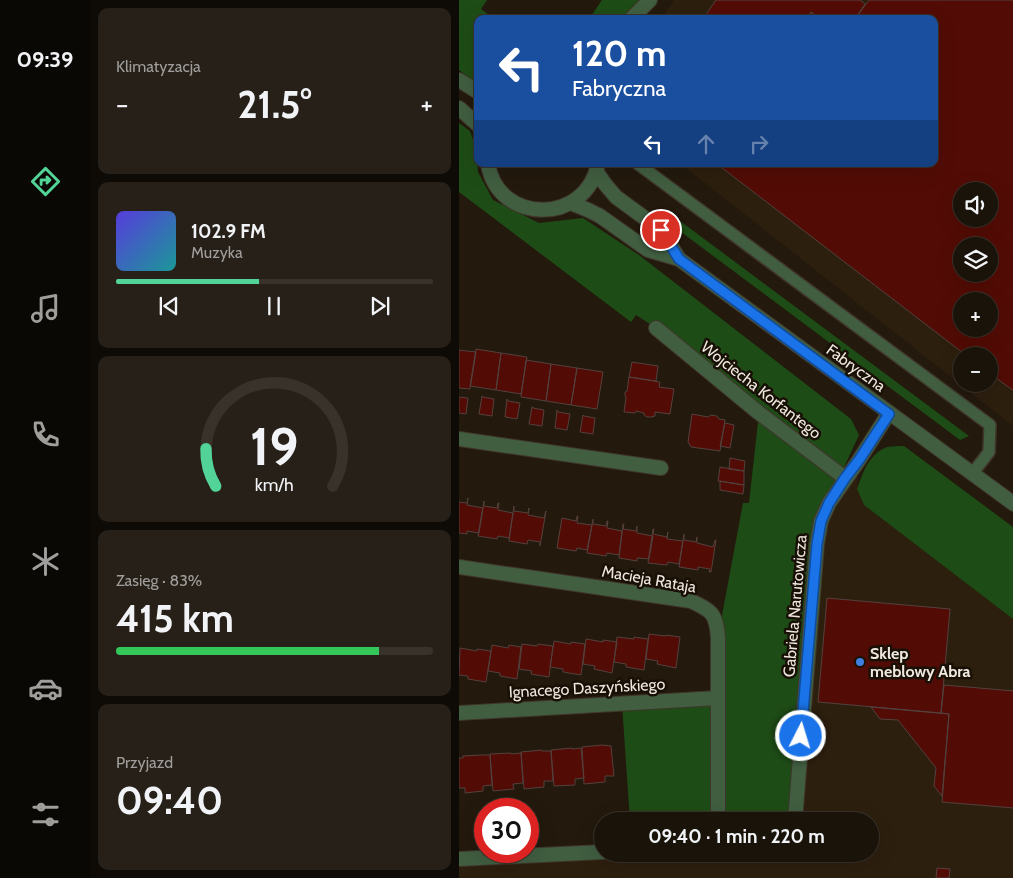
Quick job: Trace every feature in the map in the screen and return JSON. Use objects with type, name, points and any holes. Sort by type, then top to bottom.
[{"type":"street","points":[[635,15],[649,2]]},
{"type":"street","points":[[644,15],[649,2]]},
{"type":"street","points":[[459,80],[474,89]]},
{"type":"street","points":[[459,108],[474,121]]},
{"type":"street","points":[[488,167],[497,187],[508,199],[523,207],[539,210],[555,209],[571,203],[587,190],[597,167]]},
{"type":"street","name":"Fabryczna","points":[[597,167],[605,184],[616,197],[661,230],[679,259]]},
{"type":"street","name":"Fabryczna","points":[[571,203],[600,216],[648,250],[679,259],[1013,504]]},
{"type":"street","name":"Wojciecha Korfantego","points":[[656,328],[759,413],[845,478]]},
{"type":"street","name":"Gabriela Narutowicza","points":[[796,812],[817,544],[821,521],[829,503],[889,414]]},
{"type":"street","points":[[459,439],[661,468]]},
{"type":"street","name":"Macieja Rataja","points":[[459,567],[691,602],[707,608],[713,614],[717,624],[718,812]]},
{"type":"street","name":"Ignacego Daszyńskiego","points":[[459,713],[718,698]]},
{"type":"street","points":[[459,859],[594,852]]},
{"type":"lane","points":[[642,167],[990,426],[989,452],[972,474]]},
{"type":"shaded area","points":[[674,0],[1013,0],[1013,426],[970,392],[998,392],[998,347],[953,347],[953,379],[685,167],[938,167],[938,15],[664,15]]},
{"type":"shaded area","points":[[859,460],[857,489],[864,505],[1013,619],[1013,878],[459,878],[459,859],[474,858],[474,863],[539,863],[539,856],[594,854],[594,862],[879,862],[879,812],[796,812],[821,521]]},
{"type":"green space","points":[[459,0],[487,0],[481,9],[489,15],[474,15],[474,81],[459,70]]},
{"type":"green space","points":[[602,0],[650,0],[636,15],[592,15]]},
{"type":"green space","points":[[459,123],[470,131],[474,142],[474,167],[478,167],[478,172],[493,200],[539,223],[583,218],[639,255],[851,419],[859,435],[821,521],[796,812],[629,812],[622,704],[718,698],[718,637],[743,503],[749,503],[759,413],[656,328],[636,315],[631,322],[459,192]]},
{"type":"green space","points":[[668,212],[969,436],[960,440],[657,214]]},
{"type":"green space","points":[[904,446],[1013,527],[1013,619],[864,505],[857,489],[867,464],[876,454],[887,447]]},
{"type":"building","points":[[716,0],[860,0],[865,4],[858,15],[815,15],[811,12],[809,15],[706,15]]},
{"type":"building","points":[[869,0],[1014,0],[1014,391],[998,379],[998,347],[955,347],[721,167],[938,167],[938,15],[858,15]]},
{"type":"building","points":[[476,349],[501,353],[496,390],[470,386]]},
{"type":"building","points":[[459,350],[476,352],[470,389],[459,388]]},
{"type":"building","points":[[501,353],[527,357],[521,394],[496,390]]},
{"type":"building","points":[[526,360],[551,364],[546,401],[521,397]]},
{"type":"building","points":[[632,362],[658,366],[656,381],[629,377]]},
{"type":"building","points":[[551,364],[577,368],[571,405],[546,401]]},
{"type":"building","points":[[577,368],[603,372],[597,409],[571,405]]},
{"type":"building","points":[[629,377],[660,382],[659,387],[674,389],[670,414],[655,412],[655,416],[647,417],[644,413],[636,411],[635,413],[624,412],[625,392],[627,391]]},
{"type":"building","points":[[482,396],[494,399],[492,416],[479,414]]},
{"type":"building","points":[[459,397],[468,398],[466,414],[459,413]]},
{"type":"building","points":[[507,399],[508,401],[520,403],[517,419],[505,417]]},
{"type":"building","points":[[532,407],[544,410],[542,426],[529,424]]},
{"type":"building","points":[[557,410],[558,412],[570,414],[567,430],[555,428]]},
{"type":"building","points":[[692,414],[708,417],[711,415],[717,416],[719,419],[725,420],[720,451],[691,447],[688,442]]},
{"type":"building","points":[[583,415],[595,418],[593,434],[580,432]]},
{"type":"building","points":[[725,423],[734,425],[730,448],[720,446]]},
{"type":"building","points":[[730,458],[745,461],[744,471],[729,469]]},
{"type":"building","points":[[720,467],[744,471],[744,485],[718,481]]},
{"type":"building","points":[[720,481],[744,485],[743,494],[720,490]]},
{"type":"building","points":[[468,498],[467,505],[483,508],[479,533],[467,531],[467,534],[459,533],[459,502],[467,503]]},
{"type":"building","points":[[484,501],[484,506],[497,508],[499,503],[498,510],[513,513],[509,538],[498,536],[497,539],[478,536]]},
{"type":"building","points":[[514,506],[514,511],[528,513],[529,508],[528,515],[544,518],[546,511],[540,546],[540,542],[528,540],[527,544],[509,541]]},
{"type":"building","points":[[577,516],[577,523],[592,525],[587,550],[577,548],[576,551],[557,548],[562,518],[576,521]]},
{"type":"building","points":[[593,519],[593,524],[606,526],[608,521],[607,528],[622,531],[619,555],[607,553],[606,556],[587,553]]},
{"type":"building","points":[[623,524],[623,529],[636,531],[637,526],[637,533],[653,536],[649,559],[637,558],[637,561],[619,558]]},
{"type":"building","points":[[653,529],[653,534],[667,537],[668,532],[667,539],[683,541],[679,564],[668,562],[667,565],[648,563]]},
{"type":"building","points":[[684,534],[684,540],[696,542],[697,537],[697,543],[713,547],[716,540],[711,572],[709,572],[710,569],[698,567],[698,570],[679,567]]},
{"type":"building","points":[[827,598],[950,609],[941,713],[818,702]]},
{"type":"building","points":[[649,634],[680,637],[676,668],[657,664],[658,661],[646,659]]},
{"type":"building","points":[[617,637],[648,639],[644,670],[626,667],[626,664],[614,662]]},
{"type":"building","points":[[586,639],[617,642],[612,673],[594,669],[595,666],[583,664]]},
{"type":"building","points":[[554,641],[585,644],[581,675],[563,672],[563,669],[550,667]]},
{"type":"building","points":[[522,644],[553,646],[549,677],[531,674],[532,671],[519,669]]},
{"type":"building","points":[[492,645],[508,648],[509,645],[521,647],[517,679],[500,676],[500,673],[488,671]]},
{"type":"building","points":[[460,648],[491,651],[486,682],[468,679],[468,676],[459,675]]},
{"type":"building","points":[[944,685],[1014,691],[1014,808],[942,802],[949,714],[941,713]]},
{"type":"building","points":[[871,707],[949,714],[942,796],[934,786],[936,768],[898,720],[880,719]]},
{"type":"building","points":[[611,746],[614,776],[605,776],[605,782],[584,784],[582,747]]},
{"type":"building","points":[[581,748],[584,778],[575,779],[575,785],[554,786],[551,750]]},
{"type":"building","points":[[551,751],[553,781],[544,781],[544,787],[524,789],[521,752]]},
{"type":"building","points":[[521,753],[523,783],[513,784],[514,789],[493,791],[490,754]]},
{"type":"building","points":[[490,755],[492,785],[483,786],[483,791],[465,793],[465,788],[459,788],[459,758],[463,758],[463,756]]},
{"type":"building","points":[[937,868],[950,869],[949,878],[936,878]]},
{"type":"place","name":"Sklep meblowy Abra","points":[[860,662]]},
{"type":"route","points":[[661,230],[679,259],[889,414],[829,503],[821,521],[817,544],[801,736]]}]
